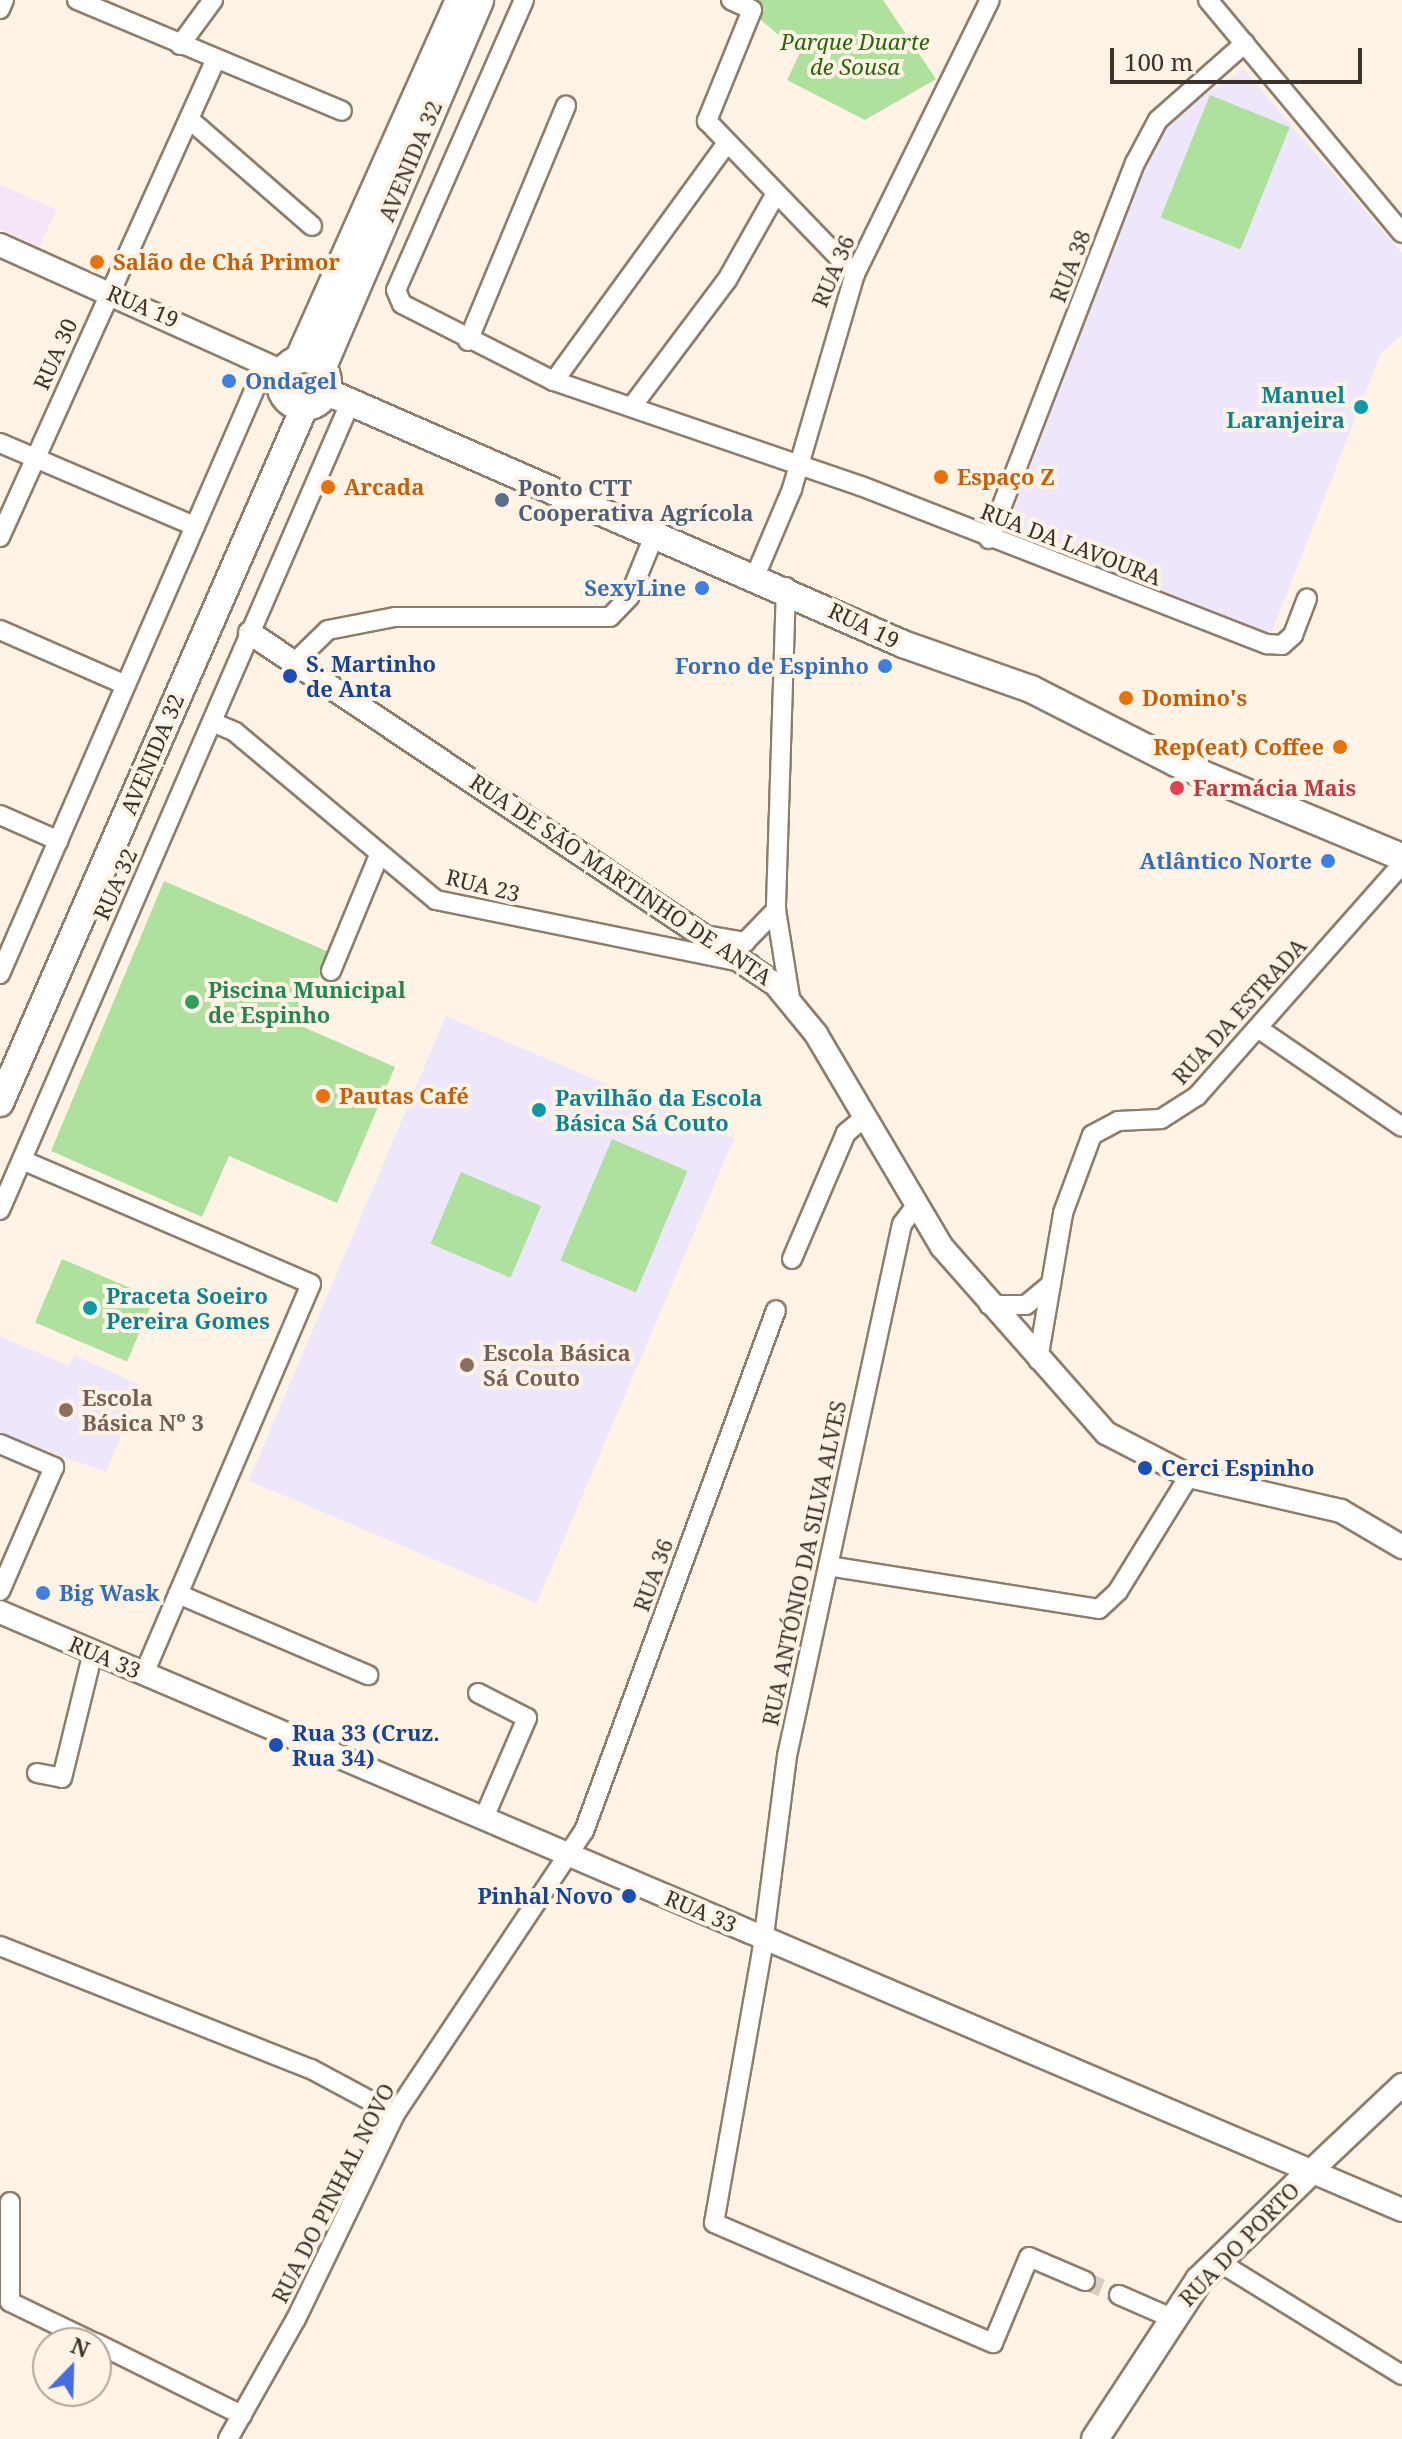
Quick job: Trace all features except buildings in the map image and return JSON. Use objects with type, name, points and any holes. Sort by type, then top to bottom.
[{"type":"main road","name":"AVENIDA 32","points":[[0,1103],[305,382],[459,0]]},
{"type":"main road","name":"AVENIDA 32","points":[[0,1060],[480,0]]},
{"type":"main road","name":"RUA 19","points":[[305,382],[654,536],[756,574],[1402,857]]},
{"type":"main road","name":"RUA DO PORTO","points":[[1095,2439],[1169,2317],[1219,2262],[1310,2172]]},
{"type":"street","points":[[0,9],[4,0]]},
{"type":"street","points":[[77,0],[215,61],[342,111]]},
{"type":"street","points":[[180,45],[213,0]]},
{"type":"street","name":"AVENIDA 32","points":[[397,296],[524,0]]},
{"type":"street","points":[[731,0],[752,10],[707,121],[775,195],[855,274]]},
{"type":"street","name":"RUA 36","points":[[756,574],[792,489],[795,462],[855,274],[990,0]]},
{"type":"street","points":[[1208,0],[1402,233]]},
{"type":"street","name":"RUA 38","points":[[989,539],[1135,163],[1158,120],[1245,43]]},
{"type":"street","name":"RUA 30","points":[[0,537],[215,61]]},
{"type":"street","points":[[468,341],[566,106]]},
{"type":"street","points":[[189,119],[312,226]]},
{"type":"street","points":[[554,381],[726,144]]},
{"type":"street","points":[[633,405],[727,280],[775,195]]},
{"type":"street","name":"RUA 19","points":[[0,245],[305,382]]},
{"type":"street","name":"RUA DA LAVOURA","points":[[397,296],[468,341],[554,381],[633,405],[795,462],[1267,644],[1282,645],[1293,635],[1307,599]]},
{"type":"street","points":[[0,974],[195,526],[305,382]]},
{"type":"street","name":"RUA 32","points":[[0,1210],[250,633],[305,382]]},
{"type":"street","points":[[0,443],[195,526]]},
{"type":"street","points":[[297,660],[315,639],[345,625],[395,617],[601,619],[629,597],[654,536]]},
{"type":"street","points":[[786,587],[776,910],[790,997]]},
{"type":"street","points":[[0,630],[126,685]]},
{"type":"street","name":"RUA DE SÃO MARTINHO DE ANTA","points":[[250,633],[297,660],[751,964],[790,997],[915,1207],[989,1305],[1106,1433],[1189,1476],[1341,1511],[1402,1547]]},
{"type":"street","name":"RUA 23","points":[[212,722],[235,732],[379,855],[443,902],[751,964]]},
{"type":"street","points":[[0,815],[59,841]]},
{"type":"street","points":[[331,971],[379,855]]},
{"type":"street","name":"RUA DA ESTRADA","points":[[1038,1360],[1063,1213],[1092,1135],[1104,1125],[1180,1110],[1259,1029],[1402,864]]},
{"type":"street","points":[[707,935],[745,942],[776,910]]},
{"type":"street","points":[[1259,1029],[1402,1127]]},
{"type":"street","points":[[792,1259],[846,1133],[864,1118]]},
{"type":"street","points":[[22,1160],[311,1284],[144,1674]]},
{"type":"street","name":"RUA ANTÓNIO DA SILVA ALVES","points":[[915,1207],[902,1224],[787,1756],[714,2223],[993,2343],[1029,2257],[1085,2281]]},
{"type":"street","points":[[1011,1329],[1026,1305],[1051,1284]]},
{"type":"street","points":[[989,1305],[1026,1305]]},
{"type":"street","name":"RUA 36","points":[[570,1855],[776,1310]]},
{"type":"street","points":[[0,1444],[54,1467],[0,1591]]},
{"type":"street","points":[[828,1566],[1099,1609],[1118,1591],[1189,1476]]},
{"type":"street","points":[[178,1594],[368,1675]]},
{"type":"street","name":"RUA 33","points":[[0,1612],[1402,2210]]},
{"type":"street","points":[[37,1773],[62,1778],[93,1652]]},
{"type":"street","points":[[478,1693],[527,1718],[484,1818]]},
{"type":"street","name":"RUA DO PINHAL NOVO","points":[[228,2439],[395,2114],[570,1855]]},
{"type":"street","points":[[0,1946],[298,2063],[395,2114]]},
{"type":"street","points":[[1310,2172],[1402,2085]]},
{"type":"street","points":[[10,2202],[10,2302],[62,2327]]},
{"type":"street","points":[[1219,2262],[1402,2375]]},
{"type":"street","points":[[1119,2295],[1169,2317]]},
{"type":"street","points":[[112,2351],[242,2415]]},
{"type":"shaded area","points":[[1243,69],[1402,253],[1402,335],[1381,353],[1271,634],[1028,541],[1018,535],[1026,515],[1014,510],[1148,155],[1171,118]]},
{"type":"shaded area","points":[[0,185],[56,209],[40,247],[0,229]]},
{"type":"shaded area","name":"Escola Básica Sá Couto","points":[[446,1016],[734,1138],[537,1603],[249,1481]]},
{"type":"shaded area","name":"Escola Básica Nº 3","points":[[0,1336],[69,1366],[74,1355],[143,1386],[106,1472],[0,1434]]},
{"type":"green space","name":"Parque Duarte de Sousa","points":[[737,0],[883,0],[936,79],[865,120],[787,80],[800,53]]},
{"type":"green space","points":[[1210,95],[1290,127],[1240,250],[1161,217]]},
{"type":"green space","points":[[164,881],[329,952],[299,1025],[395,1067],[337,1203],[229,1156],[202,1217],[51,1151]]},
{"type":"green space","points":[[612,1139],[687,1171],[636,1293],[560,1261]]},
{"type":"green space","points":[[461,1172],[541,1206],[511,1278],[431,1244]]},
{"type":"green space","name":"Praceta Soeiro Pereira Gomes","points":[[62,1259],[154,1298],[127,1362],[35,1323]]},
{"type":"tunnel","points":[[1085,2281],[1119,2295]]},
{"type":"place","name":"Salão de Chá Primor","points":[[97,262]]},
{"type":"place","name":"Ondagel","points":[[229,381]]},
{"type":"place","name":"Manuel Laranjeira","points":[[1361,407]]},
{"type":"place","name":"Espaço Z","points":[[941,477]]},
{"type":"place","name":"Arcada","points":[[328,487]]},
{"type":"place","name":"Ponto CTT Cooperativa Agrícola","points":[[502,500]]},
{"type":"place","name":"SexyLine","points":[[702,588]]},
{"type":"place","name":"Forno de Espinho","points":[[885,666]]},
{"type":"place","name":"S. Martinho de Anta","points":[[290,676]]},
{"type":"place","name":"Domino's","points":[[1126,698]]},
{"type":"place","name":"Rep(eat) Coffee","points":[[1340,747]]},
{"type":"place","name":"Farmácia Mais","points":[[1177,788]]},
{"type":"place","name":"Atlântico Norte","points":[[1328,861]]},
{"type":"place","name":"Piscina Municipal de Espinho","points":[[192,1002]]},
{"type":"place","name":"Pautas Café","points":[[323,1096]]},
{"type":"place","name":"Pavilhão da Escola Básica Sá Couto","points":[[539,1110]]},
{"type":"place","name":"Praceta Soeiro Pereira Gomes","points":[[90,1308]]},
{"type":"place","name":"Escola Básica Sá Couto","points":[[467,1365]]},
{"type":"place","name":"Escola Básica Nº 3","points":[[66,1410]]},
{"type":"place","name":"Cerci Espinho","points":[[1145,1468]]},
{"type":"place","name":"Big Wask","points":[[43,1593]]},
{"type":"place","name":"Rua 33 (Cruz. Rua 34)","points":[[276,1745]]},
{"type":"place","name":"Pinhal Novo","points":[[629,1896]]}]
